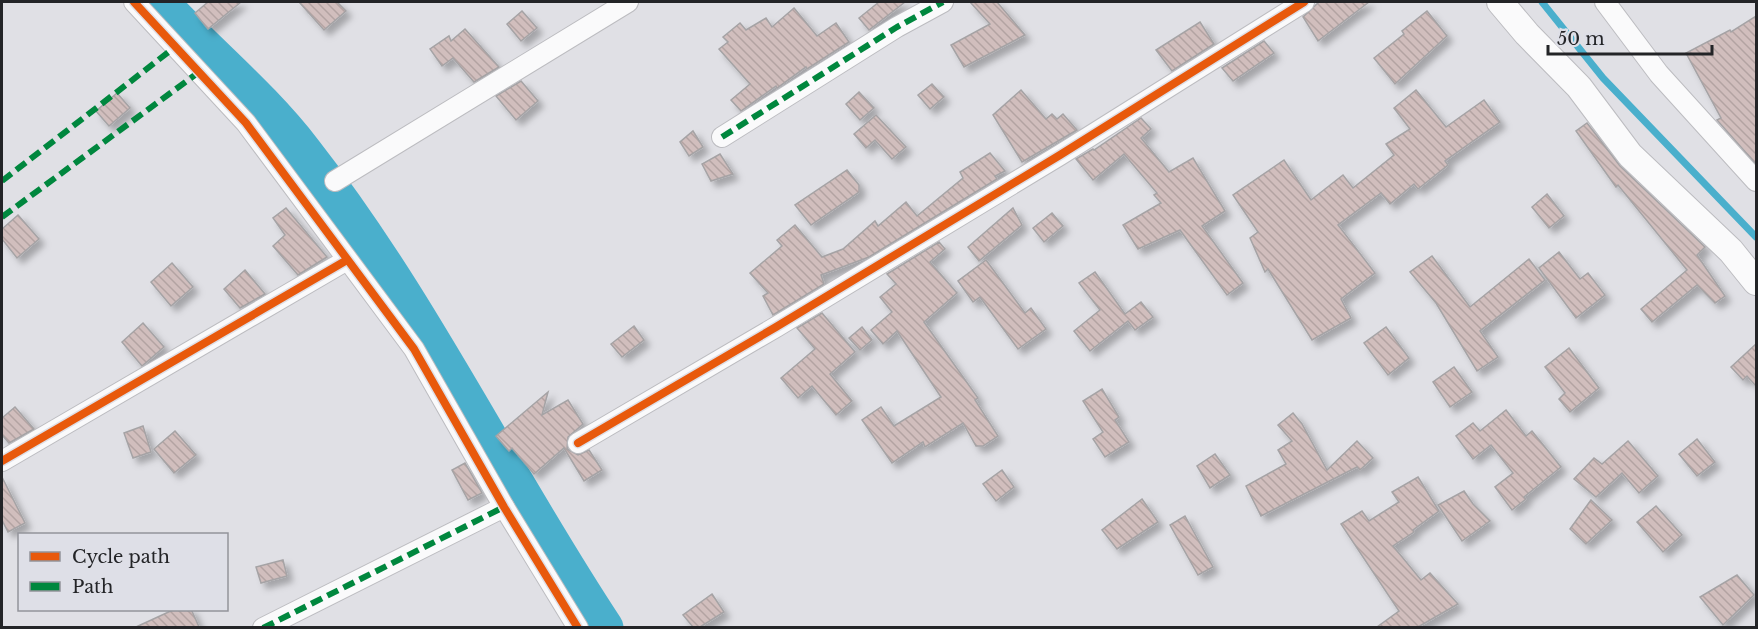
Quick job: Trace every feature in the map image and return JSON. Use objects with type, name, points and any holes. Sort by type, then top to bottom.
[{"type":"street","points":[[135,2],[246,123],[414,349],[504,507],[578,627]]},
{"type":"street","points":[[335,181],[628,2]]},
{"type":"street","points":[[722,137],[897,27],[943,2]]},
{"type":"street","points":[[578,443],[776,327],[1050,161],[1304,2]]},
{"type":"street","points":[[1500,2],[1527,34],[1579,87],[1630,155],[1731,251],[1756,282]]},
{"type":"street","points":[[1605,2],[1659,74],[1756,181]]},
{"type":"street","points":[[2,461],[347,260]]},
{"type":"street","points":[[263,627],[504,507]]},
{"type":"building","points":[[208,2],[241,2],[208,29],[195,13]]},
{"type":"building","points":[[299,2],[337,2],[346,11],[324,30]]},
{"type":"building","points":[[879,2],[905,2],[869,30],[859,18]]},
{"type":"building","points":[[970,2],[997,2],[1025,35],[964,67],[951,45],[990,24]]},
{"type":"building","points":[[1319,2],[1369,2],[1318,41],[1303,17]]},
{"type":"building","points":[[794,8],[817,36],[836,23],[849,42],[807,69],[806,67],[777,88],[776,86],[741,111],[731,100],[750,84],[719,49],[728,42],[723,37],[740,23],[746,30],[766,18],[772,27]]},
{"type":"building","points":[[522,11],[537,28],[521,41],[507,24]]},
{"type":"building","points":[[1427,11],[1447,36],[1395,84],[1374,58],[1404,34],[1402,31]]},
{"type":"building","points":[[1756,16],[1756,164],[1717,120],[1721,118],[1686,53],[1730,30],[1731,32]]},
{"type":"building","points":[[1200,22],[1214,44],[1172,71],[1156,50]]},
{"type":"building","points":[[465,29],[499,67],[474,82],[453,58],[442,66],[430,49],[449,36],[451,41]]},
{"type":"building","points":[[1264,41],[1274,53],[1233,81],[1222,68]]},
{"type":"building","points":[[521,81],[538,101],[516,120],[496,96]]},
{"type":"building","points":[[932,84],[944,97],[930,109],[918,95]]},
{"type":"building","points":[[1021,90],[1046,119],[1052,114],[1057,119],[1063,114],[1077,130],[1022,162],[993,115]]},
{"type":"building","points":[[1416,90],[1446,127],[1484,100],[1500,122],[1445,161],[1448,165],[1418,189],[1414,184],[1390,204],[1381,193],[1338,225],[1375,273],[1341,299],[1351,318],[1312,340],[1268,269],[1265,272],[1250,238],[1258,232],[1233,195],[1284,160],[1311,200],[1343,175],[1353,188],[1394,155],[1386,144],[1410,129],[1394,108]]},
{"type":"building","points":[[859,92],[874,108],[860,120],[846,104]]},
{"type":"building","points":[[117,93],[130,108],[109,126],[96,111]]},
{"type":"building","points":[[876,115],[906,147],[892,159],[875,140],[866,148],[854,134]]},
{"type":"building","points":[[1141,118],[1151,129],[1141,138],[1169,172],[1193,158],[1225,211],[1202,226],[1243,283],[1227,295],[1180,230],[1138,249],[1123,225],[1161,203],[1154,195],[1157,193],[1124,154],[1093,180],[1076,159],[1094,150]]},
{"type":"building","points":[[1587,123],[1620,166],[1705,247],[1697,255],[1725,296],[1715,303],[1697,285],[1652,322],[1641,309],[1687,270],[1618,185],[1616,187],[1576,131]]},
{"type":"building","points":[[693,131],[703,147],[689,156],[680,142]]},
{"type":"building","points":[[990,153],[1005,171],[995,176],[997,179],[869,257],[821,275],[824,284],[773,315],[763,296],[768,293],[750,273],[782,246],[777,240],[795,225],[822,257],[843,249],[875,221],[878,226],[906,202],[917,216],[963,178],[960,172]]},
{"type":"building","points":[[720,154],[733,174],[711,181],[702,164]]},
{"type":"building","points":[[847,170],[859,185],[859,192],[811,225],[795,205]]},
{"type":"building","points":[[1547,194],[1564,216],[1549,228],[1532,207]]},
{"type":"building","points":[[286,208],[327,257],[298,275],[273,246],[285,235],[273,218]]},
{"type":"building","points":[[1013,208],[1022,225],[979,261],[968,247]]},
{"type":"building","points":[[1052,213],[1063,226],[1044,242],[1033,228]]},
{"type":"building","points":[[18,215],[39,239],[17,258],[2,239],[2,229]]},
{"type":"building","points":[[939,242],[945,249],[930,262],[957,293],[924,322],[978,398],[975,400],[998,436],[983,446],[976,446],[963,423],[925,447],[923,442],[892,463],[862,420],[881,407],[894,426],[941,397],[897,331],[883,344],[871,330],[892,312],[880,297],[896,284],[887,274]]},
{"type":"building","points":[[1559,252],[1580,279],[1588,273],[1605,295],[1576,318],[1539,268]]},
{"type":"building","points":[[1432,256],[1470,307],[1529,259],[1545,280],[1480,331],[1498,357],[1477,371],[1436,303],[1410,272]]},
{"type":"building","points":[[986,260],[1025,313],[1031,308],[1046,329],[1018,349],[980,297],[973,302],[958,281]]},
{"type":"building","points":[[172,263],[193,287],[171,306],[151,282]]},
{"type":"building","points":[[245,270],[265,294],[240,308],[224,289]]},
{"type":"building","points":[[1095,272],[1125,314],[1141,302],[1153,317],[1135,330],[1128,321],[1090,351],[1074,331],[1100,310],[1079,283]]},
{"type":"building","points":[[822,313],[855,352],[830,374],[852,401],[836,415],[812,386],[798,398],[781,378],[815,349],[797,328]]},
{"type":"building","points":[[143,323],[164,347],[142,366],[122,342]]},
{"type":"building","points":[[634,326],[644,340],[622,357],[611,344]]},
{"type":"building","points":[[862,327],[872,340],[860,350],[849,338]]},
{"type":"building","points":[[1386,327],[1409,358],[1388,375],[1364,343]]},
{"type":"building","points":[[1756,344],[1756,386],[1747,376],[1743,380],[1731,367]]},
{"type":"building","points":[[1569,348],[1599,388],[1570,412],[1559,399],[1565,393],[1545,367]]},
{"type":"building","points":[[1454,367],[1472,392],[1450,407],[1433,382]]},
{"type":"building","points":[[1102,389],[1119,417],[1115,420],[1129,442],[1105,457],[1093,439],[1103,432],[1083,401]]},
{"type":"building","points":[[548,392],[542,415],[568,400],[583,424],[568,437],[567,449],[578,455],[589,450],[602,470],[584,481],[564,448],[534,474],[512,448],[509,451],[496,436]]},
{"type":"building","points":[[15,407],[34,429],[9,443],[2,435],[2,418]]},
{"type":"building","points":[[1506,410],[1526,436],[1532,431],[1561,467],[1524,497],[1526,499],[1512,510],[1495,487],[1513,473],[1491,445],[1473,459],[1456,436],[1473,423],[1480,431]]},
{"type":"building","points":[[1293,413],[1302,424],[1327,470],[1357,441],[1373,458],[1360,470],[1357,467],[1261,516],[1246,486],[1286,464],[1278,450],[1292,441],[1278,425]]},
{"type":"building","points":[[143,426],[151,452],[133,458],[124,433]]},
{"type":"building","points":[[175,431],[196,455],[174,473],[154,449]]},
{"type":"building","points":[[1697,439],[1715,462],[1697,476],[1679,454]]},
{"type":"building","points":[[1628,441],[1658,476],[1639,493],[1622,473],[1596,497],[1574,479],[1594,458],[1602,464]]},
{"type":"building","points":[[1215,454],[1230,475],[1210,488],[1197,466]]},
{"type":"building","points":[[465,463],[482,493],[468,500],[452,470]]},
{"type":"building","points":[[1002,470],[1014,487],[996,501],[983,484]]},
{"type":"building","points":[[2,477],[25,523],[8,532],[2,520]]},
{"type":"building","points":[[1418,477],[1439,511],[1393,546],[1421,580],[1430,573],[1458,604],[1418,627],[1377,627],[1399,611],[1341,524],[1362,511],[1369,521],[1399,502],[1392,492]]},
{"type":"building","points":[[1464,491],[1490,521],[1462,541],[1438,505]]},
{"type":"building","points":[[1142,499],[1158,522],[1117,549],[1102,530]]},
{"type":"building","points":[[1591,500],[1612,520],[1586,544],[1570,529]]},
{"type":"building","points":[[1656,506],[1682,535],[1663,552],[1637,522]]},
{"type":"building","points":[[1185,516],[1213,567],[1198,575],[1170,525]]},
{"type":"building","points":[[283,560],[287,576],[261,583],[256,567]]},
{"type":"building","points":[[1737,575],[1754,595],[1723,625],[1700,597]]},
{"type":"building","points":[[712,594],[724,612],[700,627],[693,627],[683,615]]},
{"type":"building","points":[[171,611],[192,611],[199,627],[136,627]]},
{"type":"waterway","points":[[159,2],[287,132],[345,209],[422,326],[529,508],[604,628]]},
{"type":"waterway","points":[[1542,2],[1603,78],[1756,237]]},
{"type":"marked path","points":[[722,137],[897,27],[943,2]]},
{"type":"marked path","points":[[2,181],[175,47]]},
{"type":"marked path","points":[[2,217],[199,72]]},
{"type":"marked path","points":[[263,628],[504,507],[506,509]]},
{"type":"cycle path","points":[[134,2],[246,123],[414,349],[504,507],[578,628]]},
{"type":"cycle path","points":[[578,443],[776,327],[1060,155],[1304,2]]},
{"type":"cycle path","points":[[2,461],[347,260]]}]
